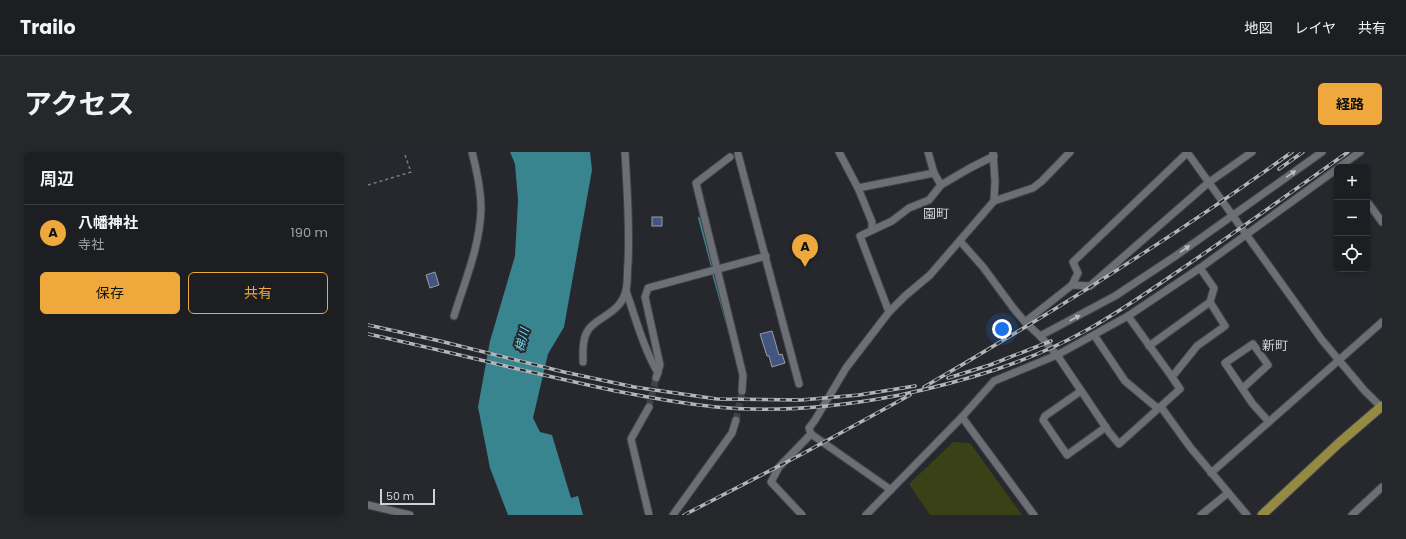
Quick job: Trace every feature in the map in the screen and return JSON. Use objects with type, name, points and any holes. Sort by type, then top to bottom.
[{"type":"main road","points":[[1262,515],[1381,406]]},
{"type":"street","points":[[454,316],[476,249],[479,229],[481,209],[478,175],[472,152]]},
{"type":"street","points":[[625,152],[629,214],[626,291],[641,338],[657,375],[660,365],[645,297],[648,288],[766,256]]},
{"type":"street","points":[[839,152],[858,188],[872,222],[872,230]]},
{"type":"street","points":[[928,152],[934,174],[941,185]]},
{"type":"street","points":[[891,490],[810,434],[809,428],[846,368],[889,312],[930,275],[994,201],[1033,188],[1042,181],[1070,152]]},
{"type":"street","points":[[1025,322],[1072,285],[1078,273],[1073,262],[1187,152],[1322,340],[1364,390],[1381,406]]},
{"type":"street","points":[[1072,285],[1090,286],[1208,183],[1252,152]]},
{"type":"street","points":[[1040,336],[1115,296],[1177,255],[1322,152]]},
{"type":"street","points":[[1344,164],[1360,152]]},
{"type":"street","points":[[742,391],[743,375],[696,183],[728,154],[741,153],[799,384]]},
{"type":"street","points":[[994,154],[994,201]]},
{"type":"street","points":[[889,312],[860,236],[892,220],[909,208],[929,200],[941,185],[994,154]]},
{"type":"street","points":[[866,515],[962,417],[994,381],[1057,355],[1128,316],[1200,268],[1334,171]]},
{"type":"street","points":[[858,188],[934,174]]},
{"type":"street","points":[[1370,205],[1382,222]]},
{"type":"street","points":[[960,241],[983,267],[1025,322],[1057,355],[1119,444],[1180,389],[1128,316]]},
{"type":"street","points":[[1149,346],[1210,302],[1214,288],[1200,268]]},
{"type":"street","points":[[583,362],[584,340],[586,333],[593,324],[607,316],[620,305],[626,291]]},
{"type":"street","points":[[1172,377],[1198,346],[1225,326],[1210,302]]},
{"type":"street","points":[[1211,473],[1382,322]]},
{"type":"street","points":[[1094,335],[1126,381],[1156,407],[1161,407],[1190,447],[1248,515]]},
{"type":"street","points":[[1243,388],[1268,366],[1252,344],[1225,364],[1252,403],[1269,422]]},
{"type":"street","points":[[1081,391],[1045,416],[1043,420],[1067,455],[1106,427]]},
{"type":"street","points":[[649,407],[631,439],[649,515]]},
{"type":"street","points":[[962,417],[1034,515]]},
{"type":"street","points":[[673,515],[732,433],[736,420]]},
{"type":"street","points":[[802,515],[771,482],[779,467],[810,434]]},
{"type":"street","points":[[1352,515],[1382,487]]},
{"type":"street","points":[[1201,515],[1228,493]]},
{"type":"street","points":[[368,505],[410,515]]},
{"type":"path","points":[[368,185],[411,172],[404,152]]},
{"type":"green space","points":[[953,442],[970,443],[1022,515],[930,515],[909,484]]},
{"type":"water","name":"梯川","points":[[510,152],[590,152],[592,170],[564,327],[548,354],[533,418],[540,432],[552,435],[571,498],[578,496],[583,515],[508,515],[490,468],[478,407],[490,341],[515,256],[518,200],[515,164]]},
{"type":"building","points":[[652,217],[662,217],[662,226],[652,226]]},
{"type":"building","points":[[435,272],[439,285],[430,288],[426,275]]},
{"type":"building","points":[[772,331],[779,355],[782,354],[785,363],[772,367],[760,334]]},
{"type":"waterway","points":[[699,218],[712,267]]},
{"type":"waterway","points":[[713,274],[730,335]]},
{"type":"tunnel","points":[[649,407],[656,378]]},
{"type":"tunnel","points":[[736,420],[742,391]]},
{"type":"railway","points":[[924,387],[1111,274],[1247,184],[1292,152]]},
{"type":"railway","points":[[1279,169],[1303,152]]},
{"type":"railway","points":[[368,334],[616,391],[716,407],[739,409],[808,408],[854,403],[900,395],[948,384],[995,370],[1041,353],[1085,331],[1152,289],[1240,229],[1348,152]]},
{"type":"railway","points":[[368,325],[440,341],[564,372],[634,387],[717,399],[801,400],[859,395],[915,386]]},
{"type":"railway","points":[[948,378],[990,365],[1051,341]]},
{"type":"railway","points":[[684,515],[804,453],[910,395]]},
{"type":"place","name":"八幡神社","points":[[805,267]]},
{"type":"district","name":"園町","points":[[936,213]]},
{"type":"district","name":"新町","points":[[1275,345]]}]
